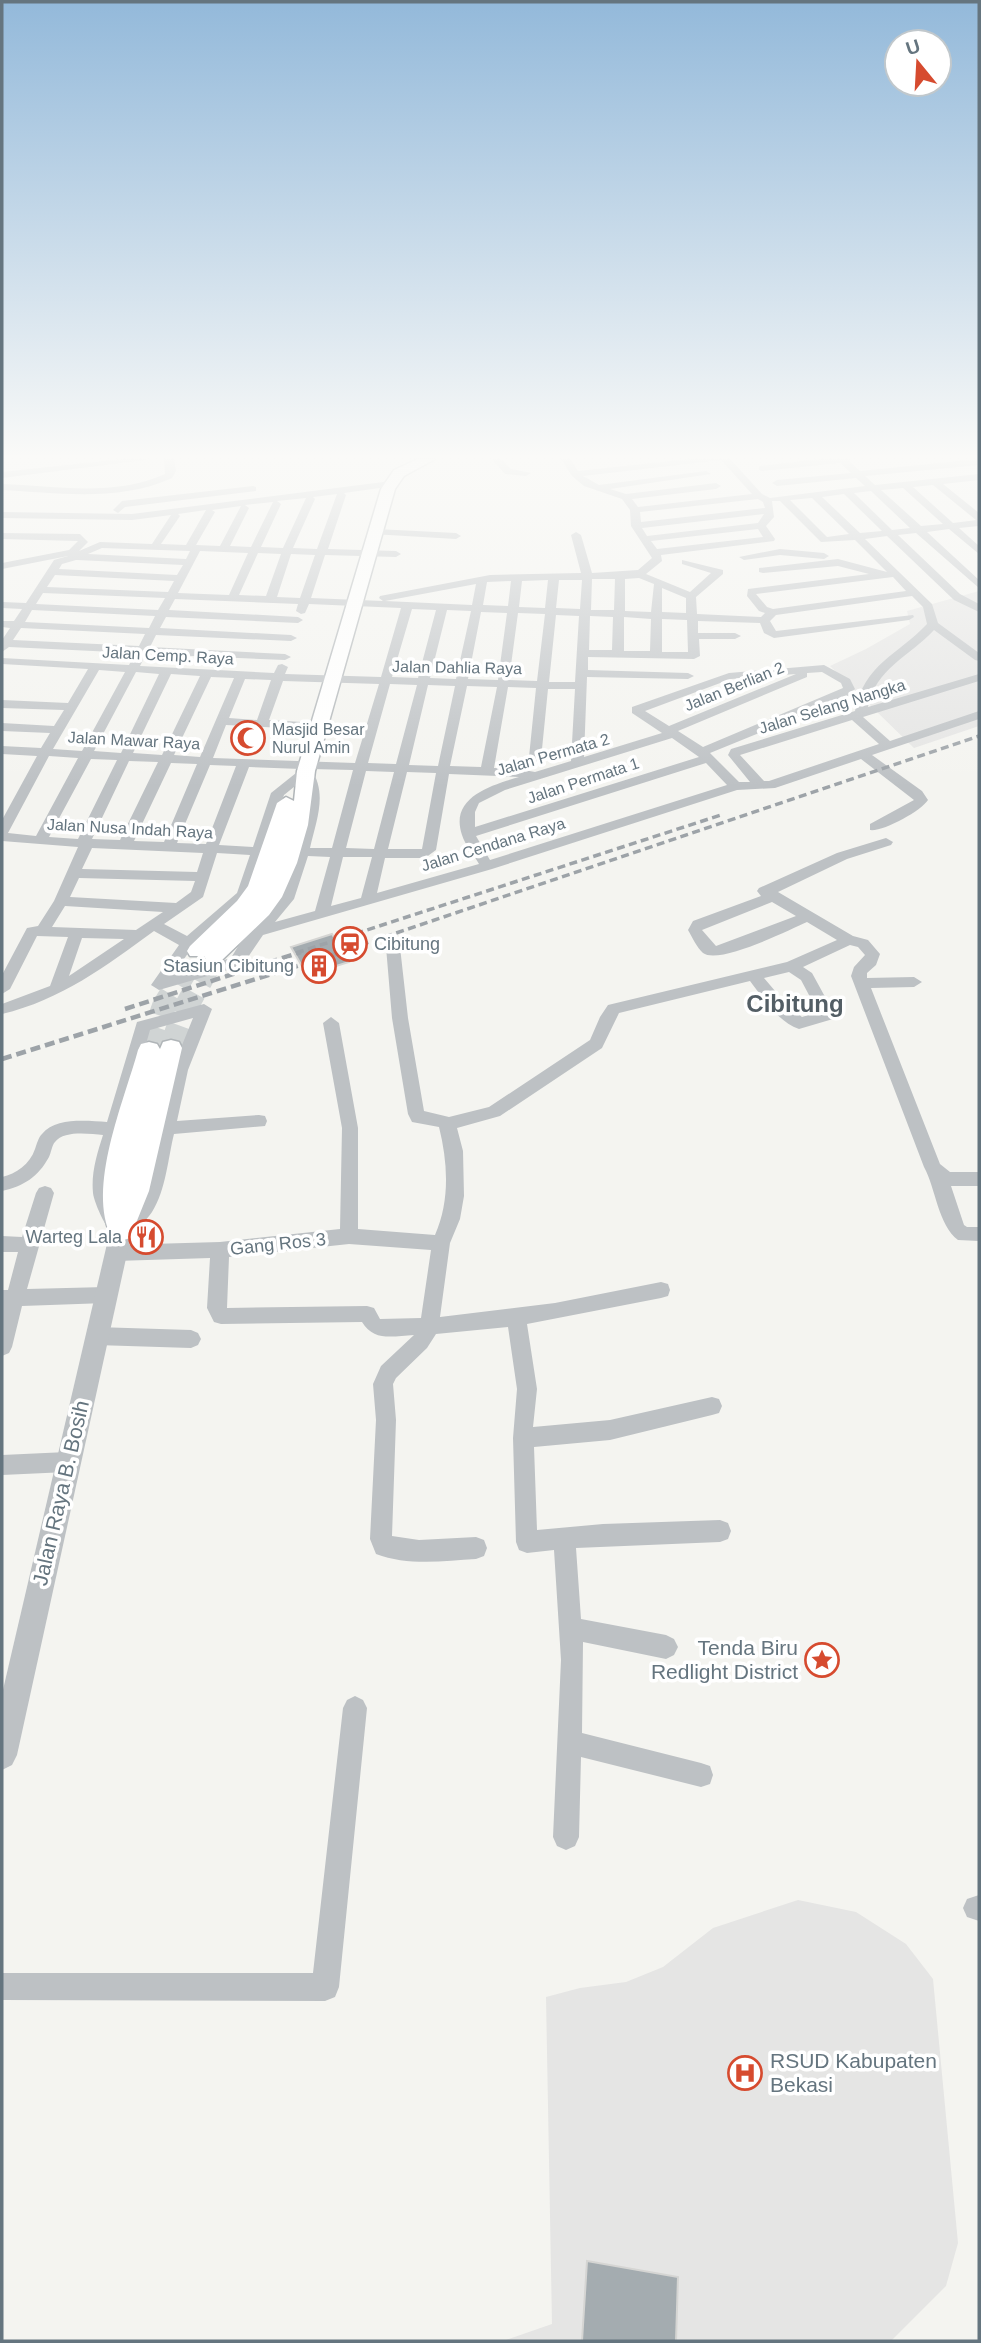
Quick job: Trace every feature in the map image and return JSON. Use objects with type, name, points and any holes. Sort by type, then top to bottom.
[{"type":"main road","points":[[199,950],[261,911],[276,889],[305,796],[307,768],[365,568]]},
{"type":"main road","points":[[118,1242],[115,1193],[118,1166],[160,1049]]},
{"type":"street","points":[[54,568],[3,645],[144,648],[285,657]]},
{"type":"street","points":[[40,841],[185,568]]},
{"type":"street","points":[[232,599],[248,568]]},
{"type":"street","points":[[270,601],[281,568]]},
{"type":"street","points":[[262,723],[316,568]]},
{"type":"street","points":[[577,764],[587,576],[585,568]]},
{"type":"street","points":[[482,579],[587,576],[634,568]]},
{"type":"street","points":[[356,604],[482,579],[517,576],[620,576],[642,568]]},
{"type":"street","points":[[650,568],[659,585],[691,596]]},
{"type":"street","points":[[583,653],[694,656],[691,596],[719,572],[707,568]]},
{"type":"street","points":[[763,570],[780,568]]},
{"type":"street","points":[[868,568],[880,576]]},
{"type":"street","points":[[890,568],[914,593]]},
{"type":"street","points":[[919,568],[946,601]]},
{"type":"street","points":[[961,568],[979,585]]},
{"type":"street","points":[[51,572],[180,578]]},
{"type":"street","points":[[896,574],[751,593],[769,616],[768,631],[774,635],[909,617]]},
{"type":"street","points":[[618,653],[620,576]]},
{"type":"street","points":[[512,772],[535,759],[554,577]]},
{"type":"street","points":[[486,771],[503,684],[517,578]]},
{"type":"street","points":[[302,852],[425,854],[429,850],[441,770],[462,683],[482,579]]},
{"type":"street","points":[[656,654],[659,585]]},
{"type":"street","points":[[40,590],[734,619],[914,593],[979,609]]},
{"type":"street","points":[[887,744],[858,715],[870,680],[891,658],[924,636],[946,601],[979,592]]},
{"type":"street","points":[[2,605],[298,620]]},
{"type":"street","points":[[322,912],[359,768],[407,607]]},
{"type":"street","points":[[368,899],[442,608]]},
{"type":"street","points":[[2,624],[291,638]]},
{"type":"street","points":[[933,624],[979,658]]},
{"type":"street","points":[[693,636],[735,636]]},
{"type":"street","name":"Jalan Cemp. Raya","points":[[2,661],[333,679]]},
{"type":"street","points":[[2,835],[45,752],[96,666]]},
{"type":"street","points":[[2,989],[37,931],[61,901],[75,873],[85,843],[167,670]]},
{"type":"street","name":"Jalan Permata 1","points":[[468,835],[705,755],[849,689],[846,681],[829,670],[814,671]]},
{"type":"street","points":[[736,786],[705,755],[636,711],[729,676],[814,671]]},
{"type":"street","name":"Jalan Berlian 2","points":[[669,733],[814,671]]},
{"type":"street","points":[[125,845],[207,673]]},
{"type":"street","points":[[169,847],[241,674]]},
{"type":"street","name":"Jalan Dahlia Raya","points":[[333,679],[541,685],[581,680],[688,676]]},
{"type":"street","name":"Jalan Selang Nangka","points":[[761,786],[734,755],[735,752],[979,677]]},
{"type":"street","points":[[2,704],[72,706]]},
{"type":"street","name":"Jalan Cendana Raya","points":[[258,932],[487,866],[736,786],[761,786],[979,715]]},
{"type":"street","points":[[222,721],[318,727]]},
{"type":"street","points":[[2,727],[58,730]]},
{"type":"street","name":"Jalan Permata 2","points":[[468,835],[468,812],[473,802],[500,787],[669,733]]},
{"type":"street","name":"Jalan Mawar Raya","points":[[4,753],[45,752],[307,768],[512,772],[536,776]]},
{"type":"street","points":[[862,753],[917,794],[921,800],[918,805],[874,827]]},
{"type":"street","points":[[2,1009],[33,1001],[57,989],[198,894],[211,849],[244,764]]},
{"type":"street","points":[[307,768],[315,795],[302,852],[287,899],[258,932],[237,962],[159,985],[199,950],[243,895],[258,851],[278,793],[307,768]]},
{"type":"street","name":"Jalan Nusa Indah Raya","points":[[2,835],[40,841],[258,851]]},
{"type":"street","points":[[468,835],[487,866]]},
{"type":"street","points":[[808,916],[715,953],[708,949],[695,930],[698,925],[830,861],[886,842]]},
{"type":"street","points":[[75,873],[202,877]]},
{"type":"street","points":[[766,892],[849,940],[863,943],[873,954],[871,961],[859,971],[862,983],[939,1176],[956,1229],[964,1234],[979,1234]]},
{"type":"street","points":[[61,901],[178,908]]},
{"type":"street","points":[[154,925],[199,950]]},
{"type":"street","points":[[37,931],[139,935]]},
{"type":"street","points":[[57,989],[77,931]]},
{"type":"street","points":[[447,1125],[494,1112],[596,1044],[602,1036],[607,1014],[614,1009],[791,966],[849,940]]},
{"type":"street","points":[[393,947],[400,1018],[416,1114],[418,1117],[441,1120],[447,1125],[454,1151],[455,1196],[451,1219],[441,1243],[429,1328],[420,1342],[388,1372],[383,1384],[386,1420],[382,1543],[384,1546],[405,1550],[476,1548]]},
{"type":"street","points":[[755,976],[781,1009],[799,1023],[828,1015],[807,976],[791,966]]},
{"type":"street","points":[[862,983],[914,982]]},
{"type":"street","points":[[204,1009],[180,1070],[165,1128],[152,1191],[145,1208],[118,1242],[101,1194],[104,1160],[143,1026],[204,1009]]},
{"type":"street","points":[[331,1023],[350,1128],[349,1236]]},
{"type":"street","points":[[165,1128],[259,1121]]},
{"type":"street","points":[[2,1184],[20,1179],[35,1167],[47,1139],[58,1132],[83,1127],[114,1129]]},
{"type":"street","points":[[939,1176],[949,1180],[979,1179]]},
{"type":"street","points":[[2,1347],[9,1298],[30,1245],[45,1193]]},
{"type":"street","name":"Gang Ros 3","points":[[118,1242],[220,1250],[349,1236],[441,1243]]},
{"type":"street","name":"Jalan Raya B. Bosih","points":[[2,1755],[118,1242]]},
{"type":"street","points":[[2,1244],[30,1245]]},
{"type":"street","points":[[220,1250],[217,1308],[221,1317],[367,1314],[375,1326],[429,1328],[598,1305],[661,1290]]},
{"type":"street","points":[[9,1298],[106,1295]]},
{"type":"street","points":[[516,1316],[527,1388],[523,1438],[527,1542],[603,1535],[720,1531]]},
{"type":"street","points":[[96,1336],[191,1339]]},
{"type":"street","points":[[523,1438],[610,1430],[712,1406]]},
{"type":"street","points":[[2,1465],[67,1462]]},
{"type":"street","points":[[564,1539],[573,1660],[566,1837]]},
{"type":"street","points":[[571,1628],[666,1647]]},
{"type":"street","points":[[2,1987],[325,1987],[355,1708]]},
{"type":"street","points":[[569,1744],[593,1744],[701,1775]]},
{"type":"shaded area","points":[[979,591],[979,726],[914,748],[830,666],[910,624],[907,611]]},
{"type":"shaded area","name":"RSUD Kabupaten Bekasi","points":[[798,1900],[856,1912],[906,1944],[933,1979],[958,2243],[946,2286],[891,2341],[503,2341],[552,2324],[546,1997],[580,1988],[626,1982],[663,1967],[713,1928]]},
{"type":"building","name":"Stasiun Cibitung","points":[[332,934],[349,962],[323,970],[326,974],[310,980],[291,947]]},
{"type":"building","points":[[587,2261],[678,2277],[676,2341],[582,2341]]},
{"type":"tunnel","points":[[149,1050],[164,1006],[197,952]]},
{"type":"tunnel","points":[[171,1048],[185,1009],[214,956]]},
{"type":"railway","points":[[337,953],[979,736]]},
{"type":"railway","points":[[296,953],[724,814]]},
{"type":"railway","points":[[125,1009],[301,952]]},
{"type":"railway","points":[[2,1059],[342,952]]},
{"type":"place","name":"Masjid Besar Nurul Amin","points":[[248,738]]},
{"type":"place","name":"Cibitung","points":[[350,944]]},
{"type":"place","name":"Stasiun Cibitung","points":[[319,966]]},
{"type":"place","name":"Warteg Lala","points":[[146,1237]]},
{"type":"place","name":"Tenda Biru Redlight District","points":[[822,1660]]},
{"type":"place","name":"RSUD Kabupaten Bekasi","points":[[745,2073]]},
{"type":"district","name":"Cibitung","points":[[795,1004]]}]
